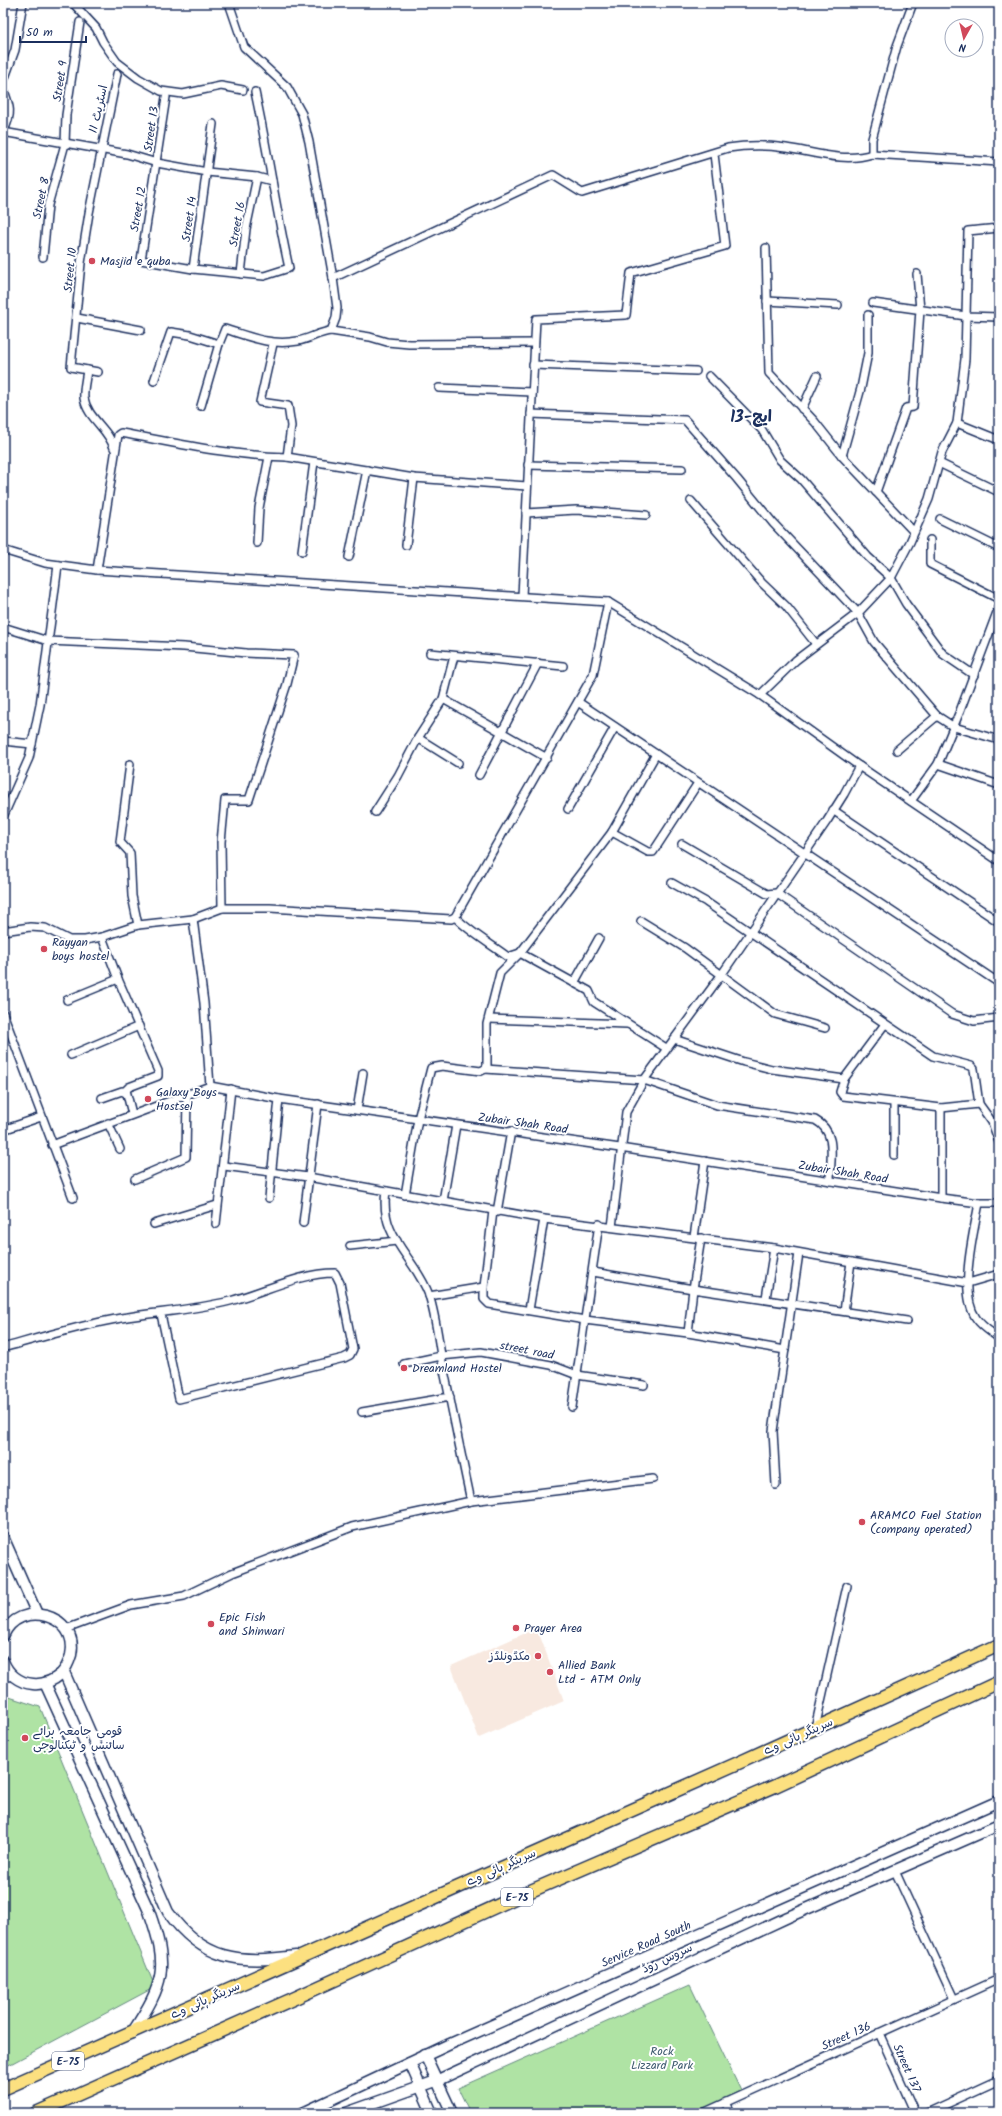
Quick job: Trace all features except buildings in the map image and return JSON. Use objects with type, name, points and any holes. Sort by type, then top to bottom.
[{"type":"highway","name":"سرینگر ہائی وے","points":[[3,2089],[132,2033],[303,1955],[999,1645]]},
{"type":"highway","name":"E-75","points":[[36,2113],[288,2002],[519,1896],[775,1786],[999,1682]]},
{"type":"main road","points":[[3,1537],[37,1614]]},
{"type":"main road","points":[[3,1636],[9,1626],[16,1620],[26,1615],[37,1614],[48,1616],[58,1621],[66,1629],[72,1651],[64,1672],[56,1679],[45,1683],[34,1684],[8,1677],[3,1661]]},
{"type":"main road","points":[[64,1672],[168,1912],[178,1926],[190,1938],[227,1958],[254,1960],[303,1955]]},
{"type":"main road","points":[[45,1683],[149,1911],[159,1940],[162,1965],[159,1986],[152,2002],[132,2033]]},
{"type":"main road","name":"Service Road South","points":[[303,2113],[425,2056],[999,1801]]},
{"type":"main road","name":"سروس روڈ","points":[[346,2113],[420,2088],[436,2081],[788,1917],[999,1825]]},
{"type":"main road","points":[[425,2056],[452,2113]]},
{"type":"main road","points":[[410,2063],[432,2113]]},
{"type":"street","points":[[3,83],[15,50],[23,3]]},
{"type":"street","points":[[73,3],[96,28],[103,42],[117,62],[138,78],[161,91],[183,94],[221,86],[243,90]]},
{"type":"street","points":[[229,3],[244,47],[287,86],[302,114],[309,142],[333,278],[336,318],[331,331]]},
{"type":"street","points":[[872,154],[872,139],[897,46],[913,3]]},
{"type":"street","name":"Street 9","points":[[65,144],[66,115],[80,22]]},
{"type":"street","name":"اسٹریٹ 11","points":[[100,149],[117,74]]},
{"type":"street","points":[[3,88],[10,108],[8,121],[3,132],[100,149],[157,163],[207,172],[257,177],[272,181]]},
{"type":"street","points":[[193,269],[264,276],[289,268],[276,209],[265,137],[255,92]]},
{"type":"street","name":"Street 13","points":[[157,163],[166,98]]},
{"type":"street","name":"Street 14","points":[[193,269],[213,124]]},
{"type":"street","name":"Street 8","points":[[42,257],[48,204],[65,144]]},
{"type":"street","points":[[333,278],[553,176],[582,193],[714,154],[728,148],[744,145],[786,148],[829,156],[862,158],[872,154],[999,162]]},
{"type":"street","name":"Street 10","points":[[98,372],[71,367],[77,318],[81,264],[100,149]]},
{"type":"street","points":[[522,596],[536,318],[626,315],[631,273],[725,246],[714,154]]},
{"type":"street","name":"Street 12","points":[[157,163],[140,260],[193,269]]},
{"type":"street","name":"Street 16","points":[[241,274],[246,229],[257,177]]},
{"type":"street","points":[[760,695],[796,660],[858,613],[891,578],[929,499],[942,452],[957,423],[966,359],[968,231],[999,228]]},
{"type":"street","points":[[766,248],[769,373],[842,456],[914,532]]},
{"type":"street","points":[[876,492],[906,408],[913,407],[920,310],[917,274]]},
{"type":"street","points":[[767,301],[838,305]]},
{"type":"street","points":[[873,303],[966,316],[999,317]]},
{"type":"street","points":[[842,456],[861,388],[868,353],[868,315]]},
{"type":"street","points":[[77,318],[141,330]]},
{"type":"street","points":[[201,406],[219,344],[225,329],[273,344],[299,341],[321,332],[331,331],[370,336],[387,342],[409,344],[534,343]]},
{"type":"street","points":[[154,381],[171,332],[190,334],[219,344]]},
{"type":"street","points":[[273,344],[260,402],[288,406],[291,426],[287,457]]},
{"type":"street","points":[[533,365],[696,371]]},
{"type":"street","points":[[87,370],[84,399],[94,418],[112,439],[115,453]]},
{"type":"street","points":[[709,376],[762,430],[780,460],[801,479],[868,557],[891,578],[906,604],[943,654],[974,675]]},
{"type":"street","points":[[802,409],[817,376]]},
{"type":"street","points":[[439,388],[532,392]]},
{"type":"street","points":[[530,414],[685,420],[737,479],[773,523],[821,576],[858,613],[874,642],[937,716],[954,727],[999,740]]},
{"type":"street","points":[[957,423],[999,440]]},
{"type":"street","points":[[97,570],[118,435],[121,433],[269,456],[287,457],[414,478],[527,486]]},
{"type":"street","points":[[257,543],[259,508],[269,456]]},
{"type":"street","points":[[302,551],[314,462]]},
{"type":"street","points":[[939,463],[999,492]]},
{"type":"street","points":[[528,465],[682,469]]},
{"type":"street","points":[[349,557],[367,470]]},
{"type":"street","points":[[406,545],[414,478]]},
{"type":"street","points":[[691,502],[762,583],[786,606],[816,644]]},
{"type":"street","points":[[526,513],[576,510],[646,515]]},
{"type":"street","points":[[940,519],[999,548]]},
{"type":"street","points":[[930,540],[930,564],[999,599]]},
{"type":"street","points":[[3,550],[45,563],[97,570],[608,602],[760,695],[859,766],[999,861]]},
{"type":"street","points":[[3,816],[29,758],[40,705],[58,565]]},
{"type":"street","points":[[3,931],[30,927],[45,928],[69,940],[102,937],[138,925],[193,919],[222,908],[270,908],[451,919],[455,917],[593,675],[608,602]]},
{"type":"street","points":[[911,801],[938,764],[974,675],[995,628],[999,607]]},
{"type":"street","points":[[3,627],[48,641],[184,647],[246,653],[294,655],[287,684],[250,800],[225,800],[221,842],[222,908]]},
{"type":"street","points":[[430,653],[563,666]]},
{"type":"street","points":[[375,812],[398,776],[418,738],[443,700],[454,656]]},
{"type":"street","points":[[479,775],[538,664]]},
{"type":"street","points":[[443,700],[547,758]]},
{"type":"street","points":[[578,702],[698,783],[805,852],[999,983]]},
{"type":"street","points":[[897,750],[937,716]]},
{"type":"street","points":[[568,809],[615,728]]},
{"type":"street","points":[[418,738],[458,763]]},
{"type":"street","points":[[3,741],[32,744]]},
{"type":"street","points":[[484,1069],[487,1066],[489,1019],[500,973],[520,953],[612,832],[656,754]]},
{"type":"street","points":[[130,764],[120,842],[130,853],[132,896],[138,925]]},
{"type":"street","points":[[938,764],[999,785]]},
{"type":"street","points":[[612,1227],[620,1148],[626,1112],[644,1080],[666,1048],[722,974],[805,852],[833,810],[859,766]]},
{"type":"street","points":[[612,832],[648,852],[653,852],[698,783]]},
{"type":"street","points":[[833,810],[999,922]]},
{"type":"street","points":[[682,844],[767,894],[776,893],[952,1014],[974,1021],[999,1018]]},
{"type":"street","points":[[672,884],[706,902],[749,933],[933,1056],[971,1066],[974,1070],[979,1104],[995,1121],[999,1142]]},
{"type":"street","points":[[455,917],[468,929],[489,942],[508,957],[520,953],[589,992],[594,1002],[666,1048]]},
{"type":"street","points":[[193,919],[204,1003],[210,1086]]},
{"type":"street","points":[[641,921],[685,948],[775,1014],[825,1028]]},
{"type":"street","points":[[102,937],[118,980],[158,1071],[158,1076],[129,1086],[126,1093],[132,1114]]},
{"type":"street","points":[[574,983],[599,938]]},
{"type":"street","points":[[67,1000],[118,980]]},
{"type":"street","points":[[3,1013],[41,1117],[73,1198]]},
{"type":"street","points":[[489,1019],[627,1024]]},
{"type":"street","points":[[885,1024],[844,1079],[840,1092],[843,1096],[941,1108],[979,1104]]},
{"type":"street","points":[[71,1055],[139,1026]]},
{"type":"street","points":[[674,1039],[744,1062],[772,1068],[844,1079]]},
{"type":"street","points":[[405,1195],[418,1119],[431,1068],[442,1066],[480,1071],[484,1069],[644,1080],[717,1105],[815,1120],[824,1125],[829,1132],[831,1142],[830,1181]]},
{"type":"street","points":[[357,1110],[363,1073]]},
{"type":"street","name":"Zubair Shah Road","points":[[52,1145],[210,1086],[279,1099],[620,1148],[941,1198],[979,1203],[999,1203]]},
{"type":"street","points":[[216,1224],[217,1205],[224,1166],[231,1089]]},
{"type":"street","points":[[102,1098],[122,1091],[126,1093]]},
{"type":"street","points":[[135,1179],[186,1157],[187,1095]]},
{"type":"street","points":[[269,1198],[279,1099]]},
{"type":"street","points":[[894,1103],[894,1155]]},
{"type":"street","points":[[303,1224],[318,1104]]},
{"type":"street","points":[[941,1108],[941,1198]]},
{"type":"street","points":[[3,1130],[41,1117]]},
{"type":"street","points":[[108,1123],[120,1149]]},
{"type":"street","points":[[443,1201],[456,1125]]},
{"type":"street","points":[[511,1132],[495,1211],[484,1287],[484,1299],[489,1304],[585,1320],[688,1333],[785,1350]]},
{"type":"street","points":[[688,1333],[705,1161]]},
{"type":"street","points":[[224,1166],[272,1171],[544,1219],[599,1224],[612,1227],[774,1248],[968,1284],[999,1274]]},
{"type":"street","points":[[386,1191],[384,1210],[388,1227],[421,1278],[429,1296],[438,1328],[441,1356],[471,1501]]},
{"type":"street","points":[[979,1203],[968,1284],[969,1303],[975,1317],[986,1329],[999,1338]]},
{"type":"street","points":[[154,1224],[217,1205]]},
{"type":"street","points":[[529,1310],[544,1219]]},
{"type":"street","points":[[572,1407],[599,1224]]},
{"type":"street","points":[[350,1246],[397,1241]]},
{"type":"street","points":[[766,1298],[774,1248]]},
{"type":"street","points":[[776,1485],[773,1431],[791,1302],[800,1253]]},
{"type":"street","points":[[844,1311],[851,1262]]},
{"type":"street","points":[[593,1272],[693,1289],[766,1298],[907,1321]]},
{"type":"street","points":[[3,1348],[68,1330],[114,1320],[161,1314],[229,1301],[317,1273],[335,1274],[340,1284],[353,1349],[350,1355],[344,1358],[179,1399],[161,1314]]},
{"type":"street","points":[[429,1296],[484,1287]]},
{"type":"street","name":"street road","points":[[404,1364],[441,1356],[481,1352],[551,1365],[576,1375],[644,1385]]},
{"type":"street","points":[[362,1412],[450,1397]]},
{"type":"street","points":[[66,1629],[131,1605],[184,1596],[232,1573],[352,1527],[471,1501],[653,1479]]},
{"type":"street","points":[[815,1728],[847,1586]]},
{"type":"street","points":[[895,1871],[954,1999]]},
{"type":"street","name":"Street 136","points":[[702,2113],[999,1979]]},
{"type":"street","name":"Street 137","points":[[879,2033],[915,2113]]},
{"type":"street","points":[[927,2113],[999,2080]]},
{"type":"street","points":[[726,2102],[731,2113]]},
{"type":"shaded area","points":[[537,1628],[564,1701],[479,1738],[451,1666]]},
{"type":"green space","points":[[3,1695],[40,1707],[155,1987],[3,2068]]},
{"type":"green space","name":"Rock Lizzard Park","points":[[690,1985],[742,2093],[697,2113],[470,2113],[458,2088]]},
{"type":"place","name":"Masjid e quba","points":[[92,261]]},
{"type":"place","name":"Rayyan boys hostel","points":[[44,949]]},
{"type":"place","name":"Galaxy Boys Hostsel","points":[[148,1099]]},
{"type":"place","name":"Dreamland Hostel","points":[[404,1368]]},
{"type":"place","name":"ARAMCO Fuel Station (company operated)","points":[[862,1522]]},
{"type":"place","name":"Epic Fish and Shinwari","points":[[211,1624]]},
{"type":"place","name":"Prayer Area","points":[[516,1628]]},
{"type":"place","name":"مکڈونلڈز","points":[[538,1656]]},
{"type":"place","name":"Allied Bank Ltd - ATM Only","points":[[550,1672]]},
{"type":"place","name":"قومی جامعہ برائے سائنس و ٹیکنالوجی","points":[[25,1738]]},
{"type":"district","name":"ایچ-13","points":[[751,416]]}]
